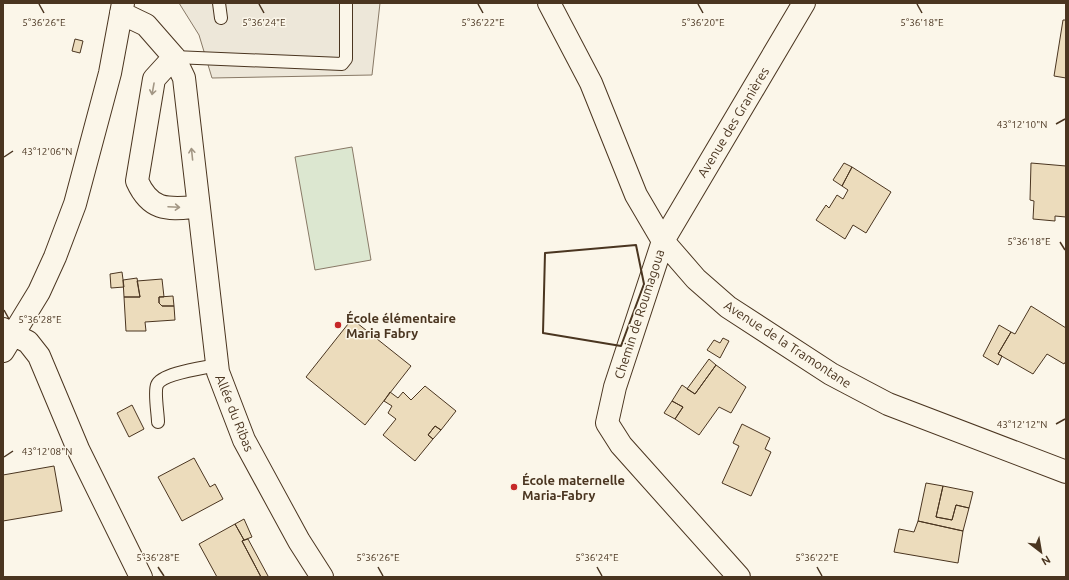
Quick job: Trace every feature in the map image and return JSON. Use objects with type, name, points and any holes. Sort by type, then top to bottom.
[{"type":"street","name":"Chemin de Roumagoua","points":[[549,3],[591,83],[636,195],[663,241],[615,387],[607,423],[621,445],[739,577]]},
{"type":"street","name":"Avenue des Granières","points":[[663,241],[804,3]]},
{"type":"street","name":"Allée du Ribas","points":[[122,8],[146,25],[174,57],[184,78],[217,365],[244,440],[299,541],[322,577]]},
{"type":"street","points":[[122,8],[110,73],[75,204],[55,257],[39,292],[7,338],[28,342],[39,356],[78,449],[141,577]]},
{"type":"street","points":[[174,57],[154,80],[137,181],[142,194],[157,206],[198,207]]},
{"type":"street","name":"Avenue de la Tramontane","points":[[663,241],[696,279],[728,307],[831,374],[888,404],[1066,472]]},
{"type":"lane","points":[[219,3],[221,18]]},
{"type":"lane","points":[[174,57],[342,64],[346,59],[346,3]]},
{"type":"lane","points":[[158,422],[156,386],[160,380],[172,375],[217,365]]},
{"type":"green space","points":[[352,147],[371,260],[315,270],[295,157]]},
{"type":"shaded area","points":[[179,3],[380,3],[372,75],[212,78],[199,35]]},
{"type":"building","points":[[1063,20],[1066,20],[1066,78],[1054,76]]},
{"type":"building","points":[[75,39],[83,41],[80,53],[72,51]]},
{"type":"building","points":[[844,163],[852,167],[842,186],[833,180]]},
{"type":"building","points":[[1031,163],[1066,166],[1066,217],[1055,216],[1055,221],[1033,219],[1034,201],[1030,200]]},
{"type":"building","points":[[852,167],[891,192],[866,233],[853,225],[845,239],[816,220],[826,205],[829,208],[837,195],[843,199],[848,190],[842,186]]},
{"type":"building","points":[[122,272],[124,287],[111,288],[110,274]]},
{"type":"building","points":[[137,278],[140,297],[124,297],[123,280]]},
{"type":"building","points":[[162,279],[164,297],[159,297],[159,303],[162,306],[174,306],[175,320],[145,322],[146,331],[126,331],[124,297],[140,297],[137,281]]},
{"type":"building","points":[[173,296],[174,306],[162,306],[159,303],[159,297]]},
{"type":"building","points":[[1031,306],[1066,328],[1066,361],[1064,364],[1047,354],[1033,374],[998,354],[1011,332],[1015,334]]},
{"type":"building","points":[[352,319],[411,366],[365,425],[306,377]]},
{"type":"building","points":[[999,325],[1011,332],[998,354],[1002,356],[998,365],[983,356]]},
{"type":"building","points":[[723,338],[729,341],[720,358],[707,350],[714,340],[720,343]]},
{"type":"building","points":[[709,359],[716,365],[695,394],[687,389]]},
{"type":"building","points":[[716,365],[746,387],[731,413],[719,407],[699,435],[675,419],[683,407],[672,401],[682,385],[695,394]]},
{"type":"building","points":[[425,386],[456,411],[441,430],[435,426],[428,435],[433,439],[415,461],[383,435],[396,419],[388,413],[392,406],[384,401],[390,392],[398,398],[403,392],[411,400]]},
{"type":"building","points":[[672,401],[683,407],[675,419],[664,413]]},
{"type":"building","points":[[132,405],[144,429],[129,437],[117,413]]},
{"type":"building","points":[[742,424],[770,438],[765,449],[771,452],[751,496],[722,483],[739,446],[733,443]]},
{"type":"building","points":[[435,426],[441,430],[433,439],[428,435]]},
{"type":"building","points":[[194,458],[210,487],[215,484],[223,499],[182,521],[158,477]]},
{"type":"building","points":[[54,466],[62,511],[3,521],[3,475]]},
{"type":"building","points":[[926,483],[943,486],[936,517],[952,520],[956,505],[969,508],[963,531],[918,521]]},
{"type":"building","points":[[943,486],[973,492],[969,508],[956,505],[952,520],[936,517]]},
{"type":"building","points":[[244,519],[252,537],[244,540],[235,524]]},
{"type":"building","points":[[918,521],[963,531],[958,563],[894,552],[899,529],[914,532]]},
{"type":"building","points":[[235,524],[244,540],[242,541],[261,577],[217,577],[199,544]]},
{"type":"building","points":[[248,539],[268,576],[267,577],[261,577],[242,541]]},
{"type":"wall","points":[[636,245],[644,284],[621,346],[543,333],[545,253],[636,245]]},
{"type":"place","name":"École élémentaire Maria Fabry","points":[[338,325]]},
{"type":"place","name":"École maternelle Maria-Fabry","points":[[514,487]]}]
